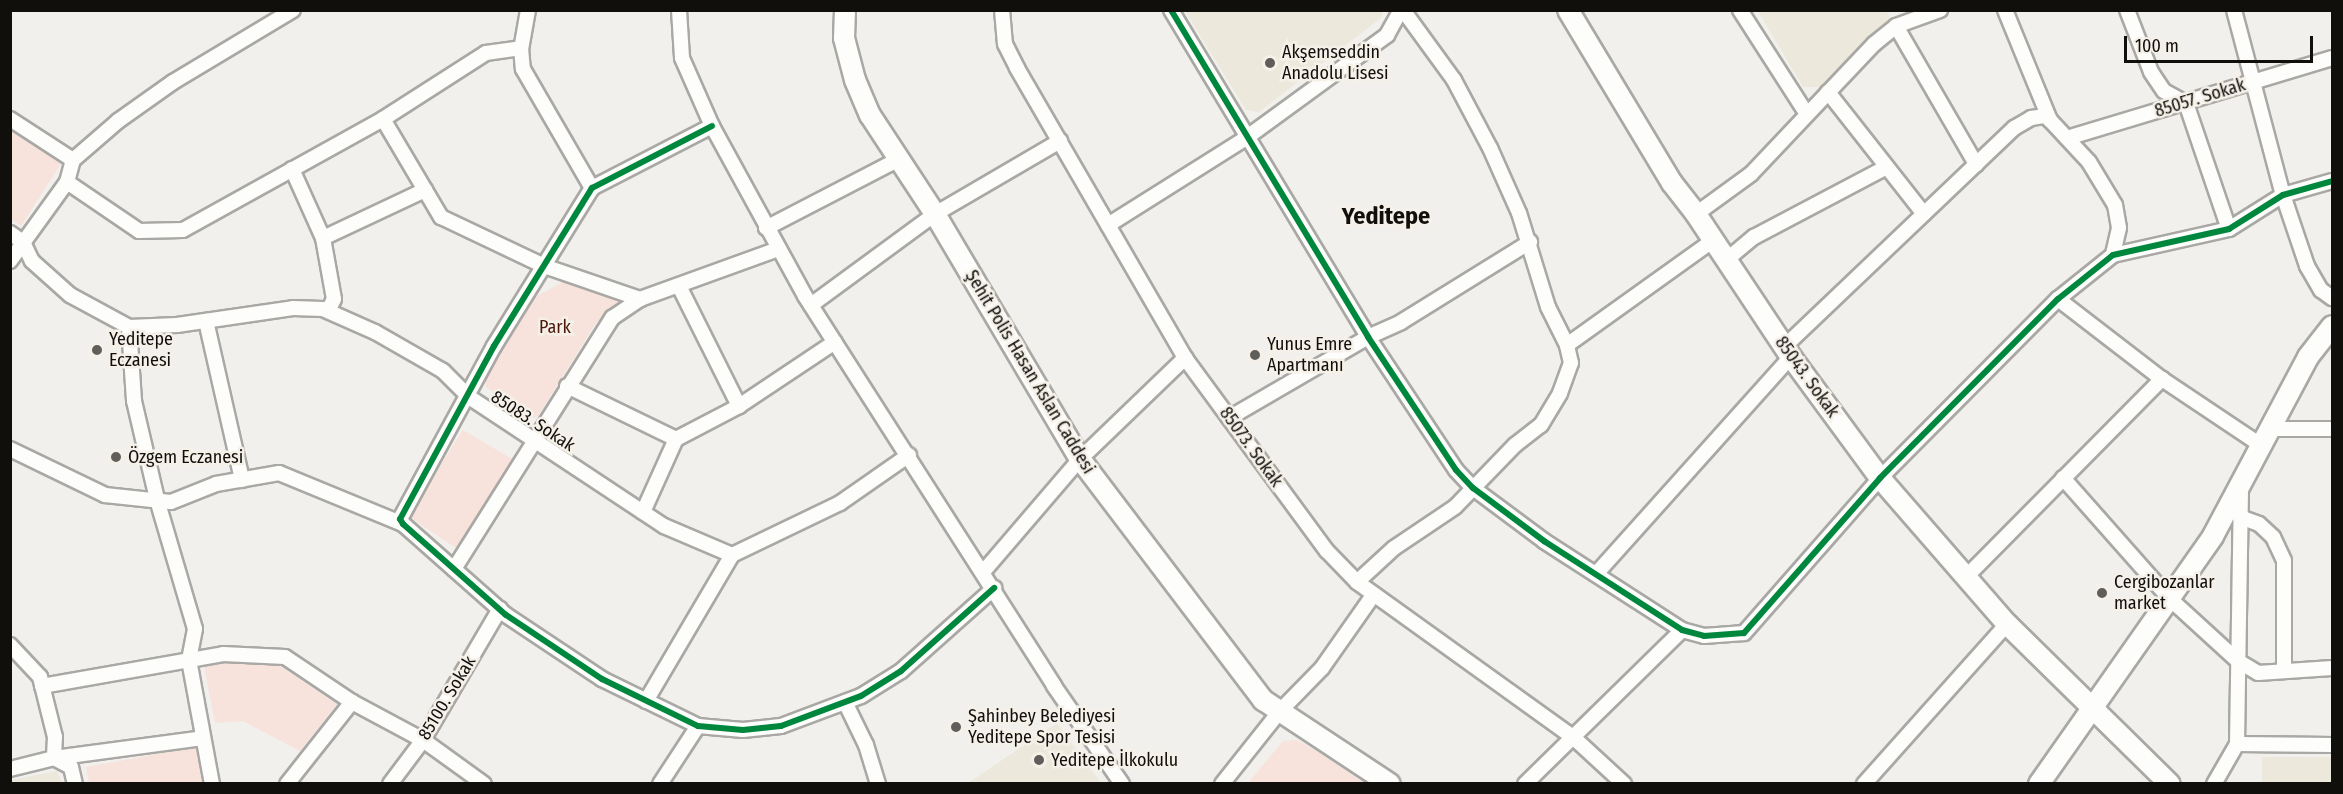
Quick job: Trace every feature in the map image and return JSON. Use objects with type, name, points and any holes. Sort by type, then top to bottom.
[{"type":"street","points":[[528,10],[521,48],[523,69],[592,188]]},
{"type":"street","points":[[679,10],[682,58],[712,126],[778,249],[811,305],[984,571],[1054,686],[1122,783]]},
{"type":"street","name":"Şehit Polis Hasan Aslan Caddesi","points":[[845,10],[844,38],[855,80],[870,115],[935,214],[1080,459],[1263,700],[1390,783]]},
{"type":"street","name":"85073. Sokak","points":[[1002,10],[1005,44],[1185,358],[1327,551],[1357,582],[1574,738],[1624,783]]},
{"type":"street","points":[[1171,10],[1246,138],[1368,337],[1456,470],[1473,488],[1596,574],[1682,630],[1704,636],[1744,633],[1880,478],[2058,299],[2113,255],[2229,229],[2283,195],[2332,181]]},
{"type":"street","points":[[1108,225],[1246,138],[1387,35],[1402,10],[1454,80],[1490,148],[1530,242],[1548,307],[1567,345],[1571,363],[1560,393],[1541,425],[1515,445],[1455,507],[1394,548],[1357,582]]},
{"type":"street","name":"85043. Sokak","points":[[1569,10],[1672,183],[1696,214],[1787,352],[1880,478],[2007,624],[2170,783]]},
{"type":"street","points":[[1740,10],[1806,113]]},
{"type":"street","points":[[1696,214],[1751,174],[1806,113],[1896,26],[1940,10]]},
{"type":"street","points":[[2005,10],[2050,120]]},
{"type":"street","points":[[2127,10],[2151,72],[2164,91],[2186,102],[2229,229]]},
{"type":"street","points":[[2234,10],[2283,195],[2307,266],[2321,290],[2332,298]]},
{"type":"street","points":[[10,261],[67,182],[73,160],[118,121],[173,82],[288,12]]},
{"type":"street","points":[[1896,26],[1976,164]]},
{"type":"street","points":[[67,182],[139,231],[183,230],[383,119],[486,53],[521,48]]},
{"type":"street","name":"85057. Sokak","points":[[2067,138],[2332,58]]},
{"type":"street","points":[[1828,92],[1924,214]]},
{"type":"street","points":[[1596,574],[1787,352],[1924,214],[2014,128],[2031,118],[2046,116],[2089,162],[2115,205],[2119,228],[2113,255]]},
{"type":"street","points":[[10,119],[73,160]]},
{"type":"street","points":[[383,119],[441,217],[544,266],[640,299]]},
{"type":"street","points":[[403,524],[400,519],[469,397],[494,346],[592,188],[712,126]]},
{"type":"street","points":[[811,305],[935,214],[1060,141]]},
{"type":"street","points":[[766,228],[899,159]]},
{"type":"street","points":[[1725,261],[1754,237],[1887,167]]},
{"type":"street","points":[[292,169],[323,238],[334,299],[328,311]]},
{"type":"street","points":[[323,238],[425,190]]},
{"type":"street","points":[[10,233],[23,242],[32,261],[70,296],[129,327],[134,401],[158,503],[195,629],[189,660],[212,783]]},
{"type":"street","points":[[1567,345],[1712,241]]},
{"type":"street","points":[[1229,418],[1368,337],[1401,321],[1530,242]]},
{"type":"street","points":[[454,569],[536,440],[541,425],[612,318],[640,299],[680,288],[778,249]]},
{"type":"street","points":[[680,288],[739,406]]},
{"type":"street","points":[[2058,299],[2162,379],[2266,437],[2332,429]]},
{"type":"street","name":"85083. Sokak","points":[[129,327],[206,321],[293,308],[328,311],[375,332],[443,371],[469,397],[673,531],[732,555]]},
{"type":"street","points":[[206,321],[242,480]]},
{"type":"street","points":[[2039,783],[2213,536],[2308,357],[2332,326]]},
{"type":"street","points":[[643,512],[676,439],[739,406],[835,342]]},
{"type":"street","points":[[984,571],[1080,459],[1185,358]]},
{"type":"street","points":[[1966,578],[2162,379]]},
{"type":"street","points":[[567,386],[676,439]]},
{"type":"street","points":[[10,449],[105,495],[158,503],[171,502],[216,484],[279,472],[403,524],[500,609],[602,679],[698,726],[743,730],[781,726],[845,702],[901,671],[994,588]]},
{"type":"street","points":[[646,701],[732,555],[840,503],[909,456]]},
{"type":"street","points":[[2063,478],[2169,598],[2238,661],[2258,673],[2332,669]]},
{"type":"street","points":[[2214,783],[2237,744],[2241,484]]},
{"type":"street","points":[[2240,518],[2259,524],[2273,537],[2284,561],[2284,671]]},
{"type":"street","points":[[1222,783],[1280,711],[1322,668],[1374,594]]},
{"type":"street","name":"85100. Sokak","points":[[390,783],[423,740],[500,609]]},
{"type":"street","points":[[1864,783],[2007,624]]},
{"type":"street","points":[[1525,783],[1574,738],[1682,630]]},
{"type":"street","points":[[10,645],[39,677],[55,737],[54,758]]},
{"type":"street","points":[[42,686],[223,654],[285,657],[352,702],[423,740],[484,783]]},
{"type":"street","points":[[287,783],[352,702]]},
{"type":"street","points":[[845,702],[866,745],[878,783]]},
{"type":"street","points":[[660,783],[698,726]]},
{"type":"street","points":[[10,769],[54,758],[203,738]]},
{"type":"street","points":[[2237,744],[2332,745]]},
{"type":"street","points":[[54,758],[71,767],[75,783]]},
{"type":"shaded area","name":"Akşemseddin Anadolu Lisesi","points":[[1185,11],[1383,11],[1382,17],[1259,112],[1246,110]]},
{"type":"shaded area","points":[[1758,11],[1887,11],[1890,17],[1834,87],[1803,87]]},
{"type":"shaded area","points":[[1057,723],[1101,783],[968,783]]},
{"type":"shaded area","points":[[2262,757],[2332,757],[2332,783],[2262,783]]},
{"type":"shaded area","points":[[57,771],[62,783],[11,783],[11,780]]},
{"type":"green space","points":[[10,130],[62,162],[21,226],[11,219]]},
{"type":"green space","name":"Park","points":[[565,281],[619,301],[617,309],[595,324],[538,416],[533,418],[486,387],[485,380],[535,297]]},
{"type":"green space","points":[[463,430],[514,460],[456,548],[408,516]]},
{"type":"green space","points":[[237,657],[278,665],[337,704],[300,751],[243,721],[215,723],[204,666]]},
{"type":"green space","points":[[1297,740],[1364,783],[1248,783],[1283,741]]},
{"type":"green space","points":[[196,747],[202,783],[89,783],[86,767]]},
{"type":"cycle path","points":[[1171,10],[1368,337],[1456,470],[1473,488],[1544,541],[1682,630],[1704,636],[1744,633],[1880,478],[2058,299],[2113,255],[2229,229],[2283,195],[2332,181]]},
{"type":"cycle path","points":[[712,126],[592,188],[494,346],[400,519],[403,524],[506,615],[602,679],[698,726],[743,730],[781,726],[861,696],[901,671],[994,588]]},
{"type":"place","name":"Akşemseddin Anadolu Lisesi","points":[[1270,63]]},
{"type":"place","name":"Yeditepe Eczanesi","points":[[97,350]]},
{"type":"place","name":"Yunus Emre Apartmanı","points":[[1255,355]]},
{"type":"place","name":"Özgem Eczanesi","points":[[116,457]]},
{"type":"place","name":"Cergibozanlar market","points":[[2102,593]]},
{"type":"place","name":"Şahinbey Belediyesi Yeditepe Spor Tesisi","points":[[956,727]]},
{"type":"place","name":"Yeditepe İlkokulu","points":[[1039,760]]},
{"type":"district","name":"Yeditepe","points":[[1386,217]]}]
